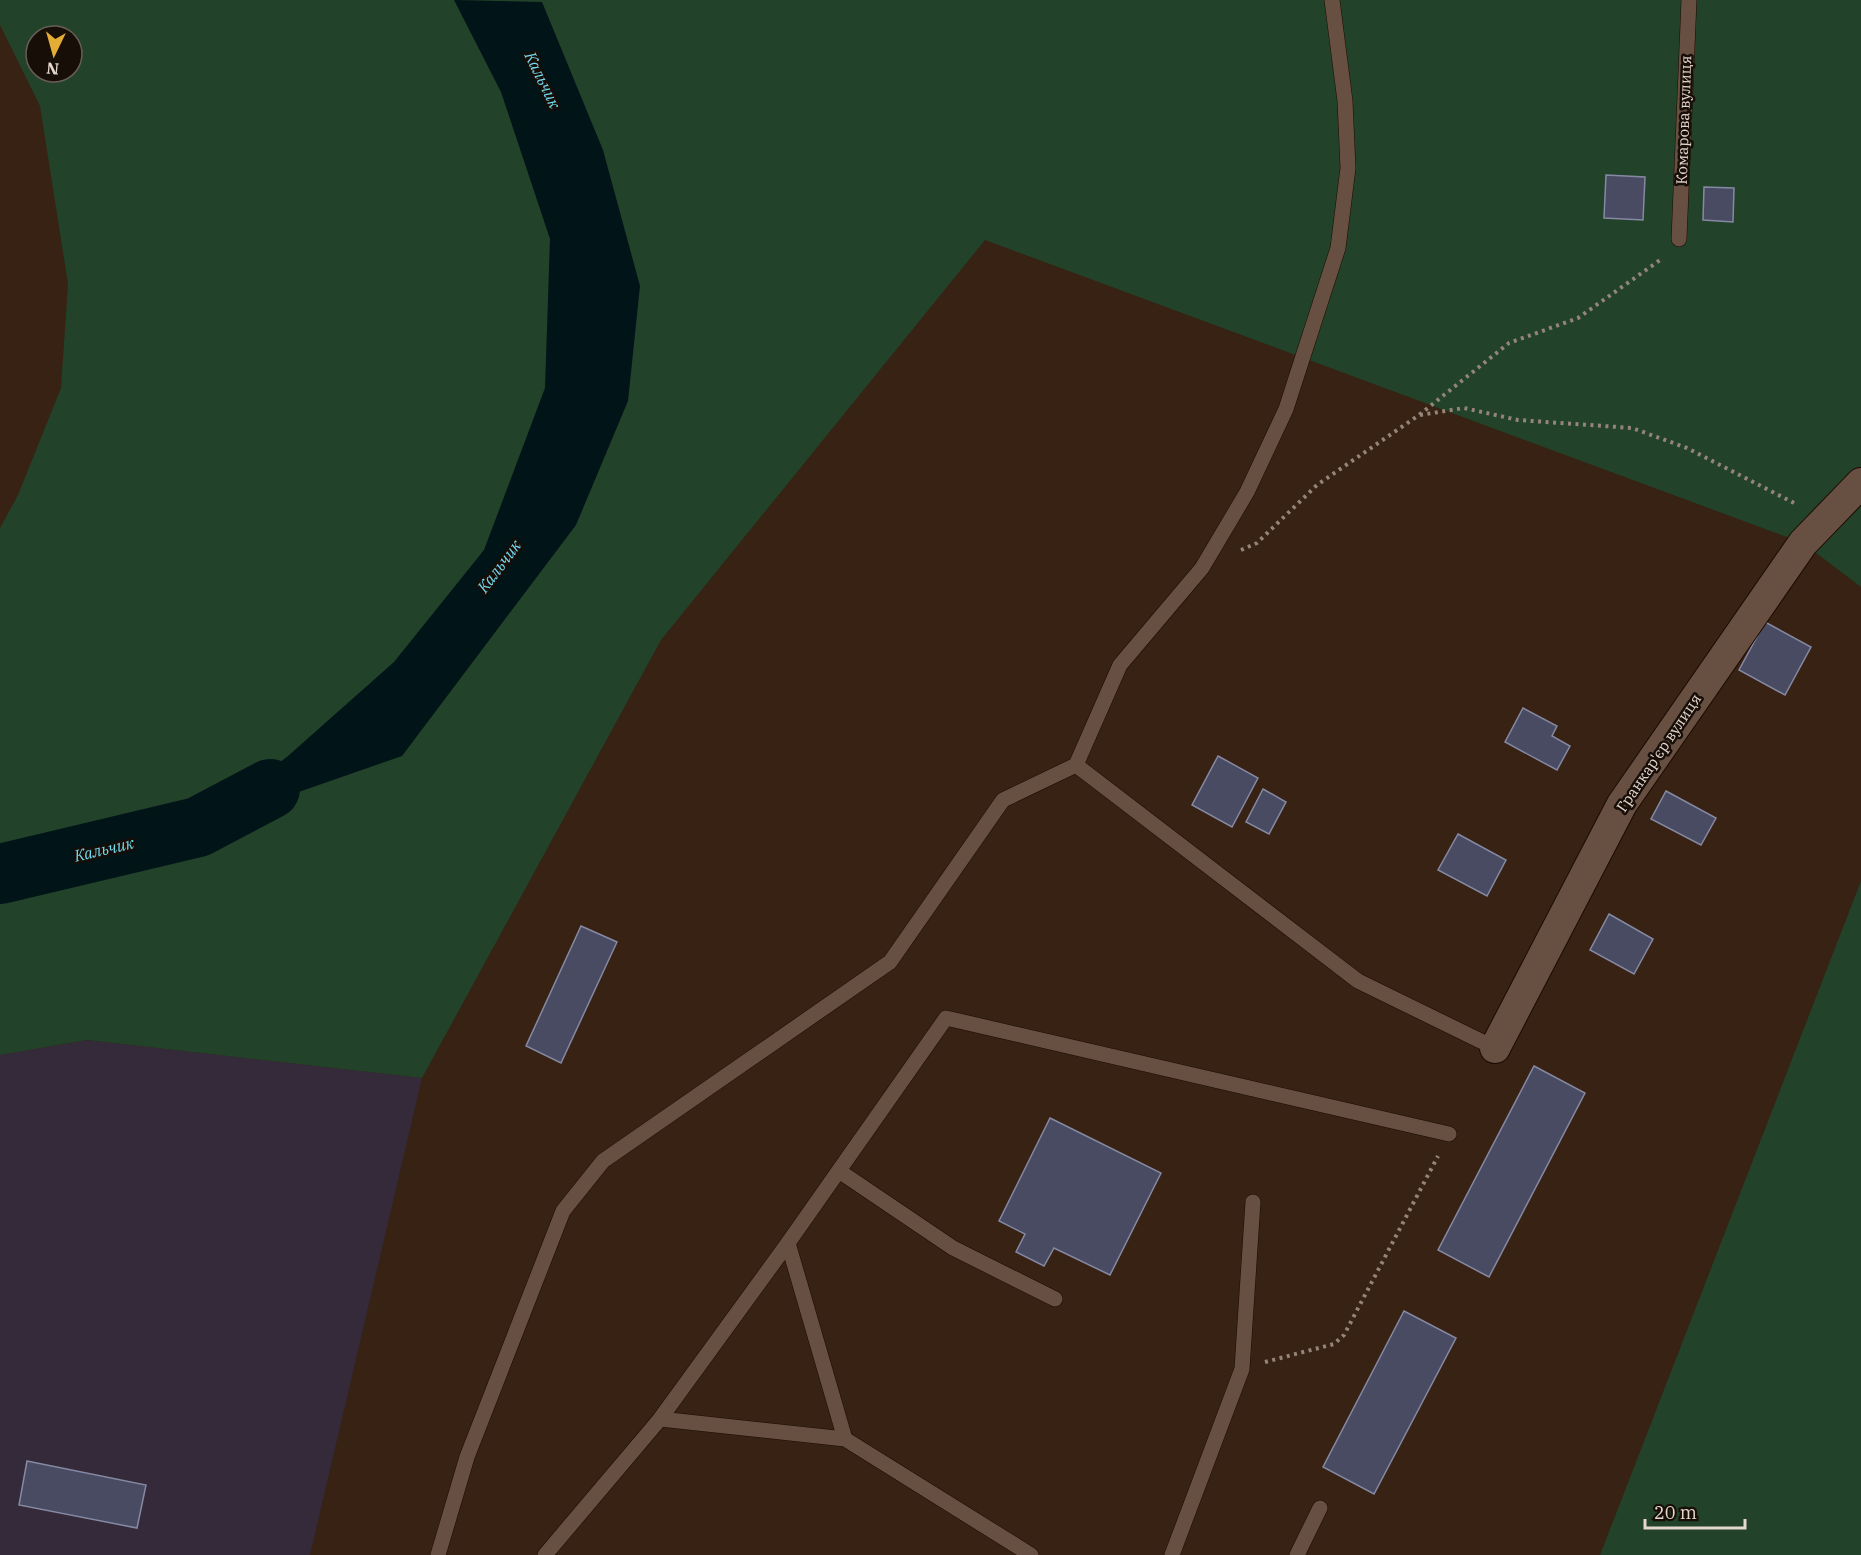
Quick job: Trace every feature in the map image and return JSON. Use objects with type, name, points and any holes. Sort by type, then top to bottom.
[{"type":"street","name":"Гранкар'єр вулиця","points":[[1495,1048],[1622,804],[1803,543],[1861,483]]},
{"type":"lane","points":[[438,1555],[467,1457],[563,1211],[603,1161],[890,962],[1003,800],[1076,765],[1120,665],[1202,568],[1247,492],[1286,409],[1338,248],[1348,168],[1345,101],[1332,0]]},
{"type":"lane","name":"Комарова вулиця","points":[[1679,240],[1689,0]]},
{"type":"lane","points":[[1076,765],[1358,981],[1495,1048]]},
{"type":"lane","points":[[545,1555],[660,1419],[788,1244],[946,1018],[1449,1134]]},
{"type":"lane","points":[[839,1171],[952,1248],[1055,1299]]},
{"type":"lane","points":[[1172,1555],[1242,1369],[1253,1202]]},
{"type":"lane","points":[[788,1244],[845,1439]]},
{"type":"lane","points":[[660,1419],[845,1439],[1031,1555]]},
{"type":"lane","points":[[1297,1555],[1320,1508]]},
{"type":"path","points":[[1202,568],[1257,543],[1317,485],[1419,415],[1509,343],[1578,318],[1669,254],[1679,240]]},
{"type":"path","points":[[1419,415],[1464,408],[1518,420],[1632,428],[1687,448],[1826,519]]},
{"type":"path","points":[[1242,1369],[1334,1344],[1344,1335],[1449,1134]]},
{"type":"shaded area","points":[[87,1040],[422,1078],[310,1555],[0,1555],[0,1055]]},
{"type":"green space","points":[[0,0],[1861,0],[1861,587],[1803,543],[985,240],[661,640],[422,1078],[87,1040],[0,1055],[0,528],[18,495],[61,388],[68,284],[40,106],[29,84],[84,84],[84,24],[24,24],[24,74],[0,25]]},
{"type":"green space","points":[[1861,881],[1861,1555],[1600,1555]]},
{"type":"water","points":[[454,0],[542,2],[603,150],[640,286],[628,401],[576,525],[402,756],[198,827],[288,756],[394,662],[484,550],[545,388],[550,239],[501,92]]},
{"type":"building","points":[[1606,175],[1645,177],[1643,220],[1604,218]]},
{"type":"building","points":[[1704,187],[1734,188],[1733,222],[1703,220]]},
{"type":"building","points":[[1765,622],[1811,647],[1785,695],[1739,670]]},
{"type":"building","points":[[1523,708],[1557,726],[1552,736],[1570,746],[1557,770],[1505,742]]},
{"type":"building","points":[[1218,756],[1258,778],[1232,827],[1192,805]]},
{"type":"building","points":[[1263,789],[1286,802],[1269,834],[1246,822]]},
{"type":"building","points":[[1666,791],[1716,818],[1701,845],[1651,819]]},
{"type":"building","points":[[1458,834],[1506,860],[1487,896],[1438,870]]},
{"type":"building","points":[[1609,914],[1653,939],[1634,974],[1590,950]]},
{"type":"building","points":[[581,926],[617,942],[561,1063],[526,1046]]},
{"type":"building","points":[[1534,1066],[1585,1093],[1489,1277],[1438,1250]]},
{"type":"building","points":[[1050,1118],[1161,1173],[1110,1275],[1054,1248],[1044,1266],[1016,1252],[1025,1234],[999,1221]]},
{"type":"building","points":[[1404,1311],[1456,1338],[1374,1494],[1323,1467]]},
{"type":"building","points":[[27,1461],[146,1485],[137,1528],[19,1505]]},
{"type":"waterway","name":"Кальчик","points":[[0,874],[198,827],[270,789]]}]
